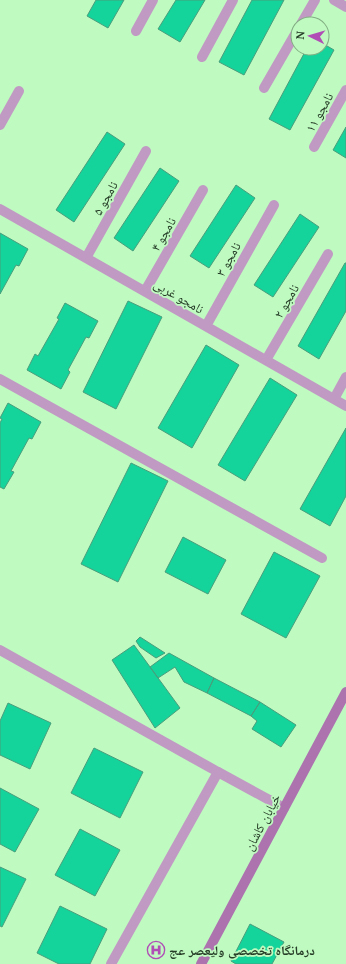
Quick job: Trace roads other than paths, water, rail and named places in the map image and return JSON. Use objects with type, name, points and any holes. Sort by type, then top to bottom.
[{"type":"street","points":[[136,31],[153,0]]},
{"type":"street","points":[[202,57],[233,0]]},
{"type":"street","points":[[306,16],[315,0]]},
{"type":"street","points":[[334,0],[346,7]]},
{"type":"street","points":[[264,88],[290,43]]},
{"type":"street","name":"نامجو ۱۱","points":[[314,147],[346,90]]},
{"type":"street","points":[[0,125],[19,91]]},
{"type":"street","name":"نامجو ۵","points":[[86,258],[146,151]]},
{"type":"street","name":"نامجو ۴","points":[[145,291],[203,190]]},
{"type":"street","name":"نامجو ۳","points":[[206,326],[274,205]]},
{"type":"street","name":"نامجو غربی","points":[[0,209],[346,406]]},
{"type":"street","name":"نامجو ۲","points":[[266,360],[328,254]]},
{"type":"street","points":[[334,399],[346,377]]},
{"type":"street","points":[[0,379],[322,558]]},
{"type":"street","points":[[0,650],[284,808]]},
{"type":"street","name":"خیابان کاشان","points":[[201,964],[346,692]]},
{"type":"street","points":[[111,964],[218,772]]},
{"type":"place","name":"درمانگاه تخصصی ولیعصر عج","points":[[156,950]]}]
